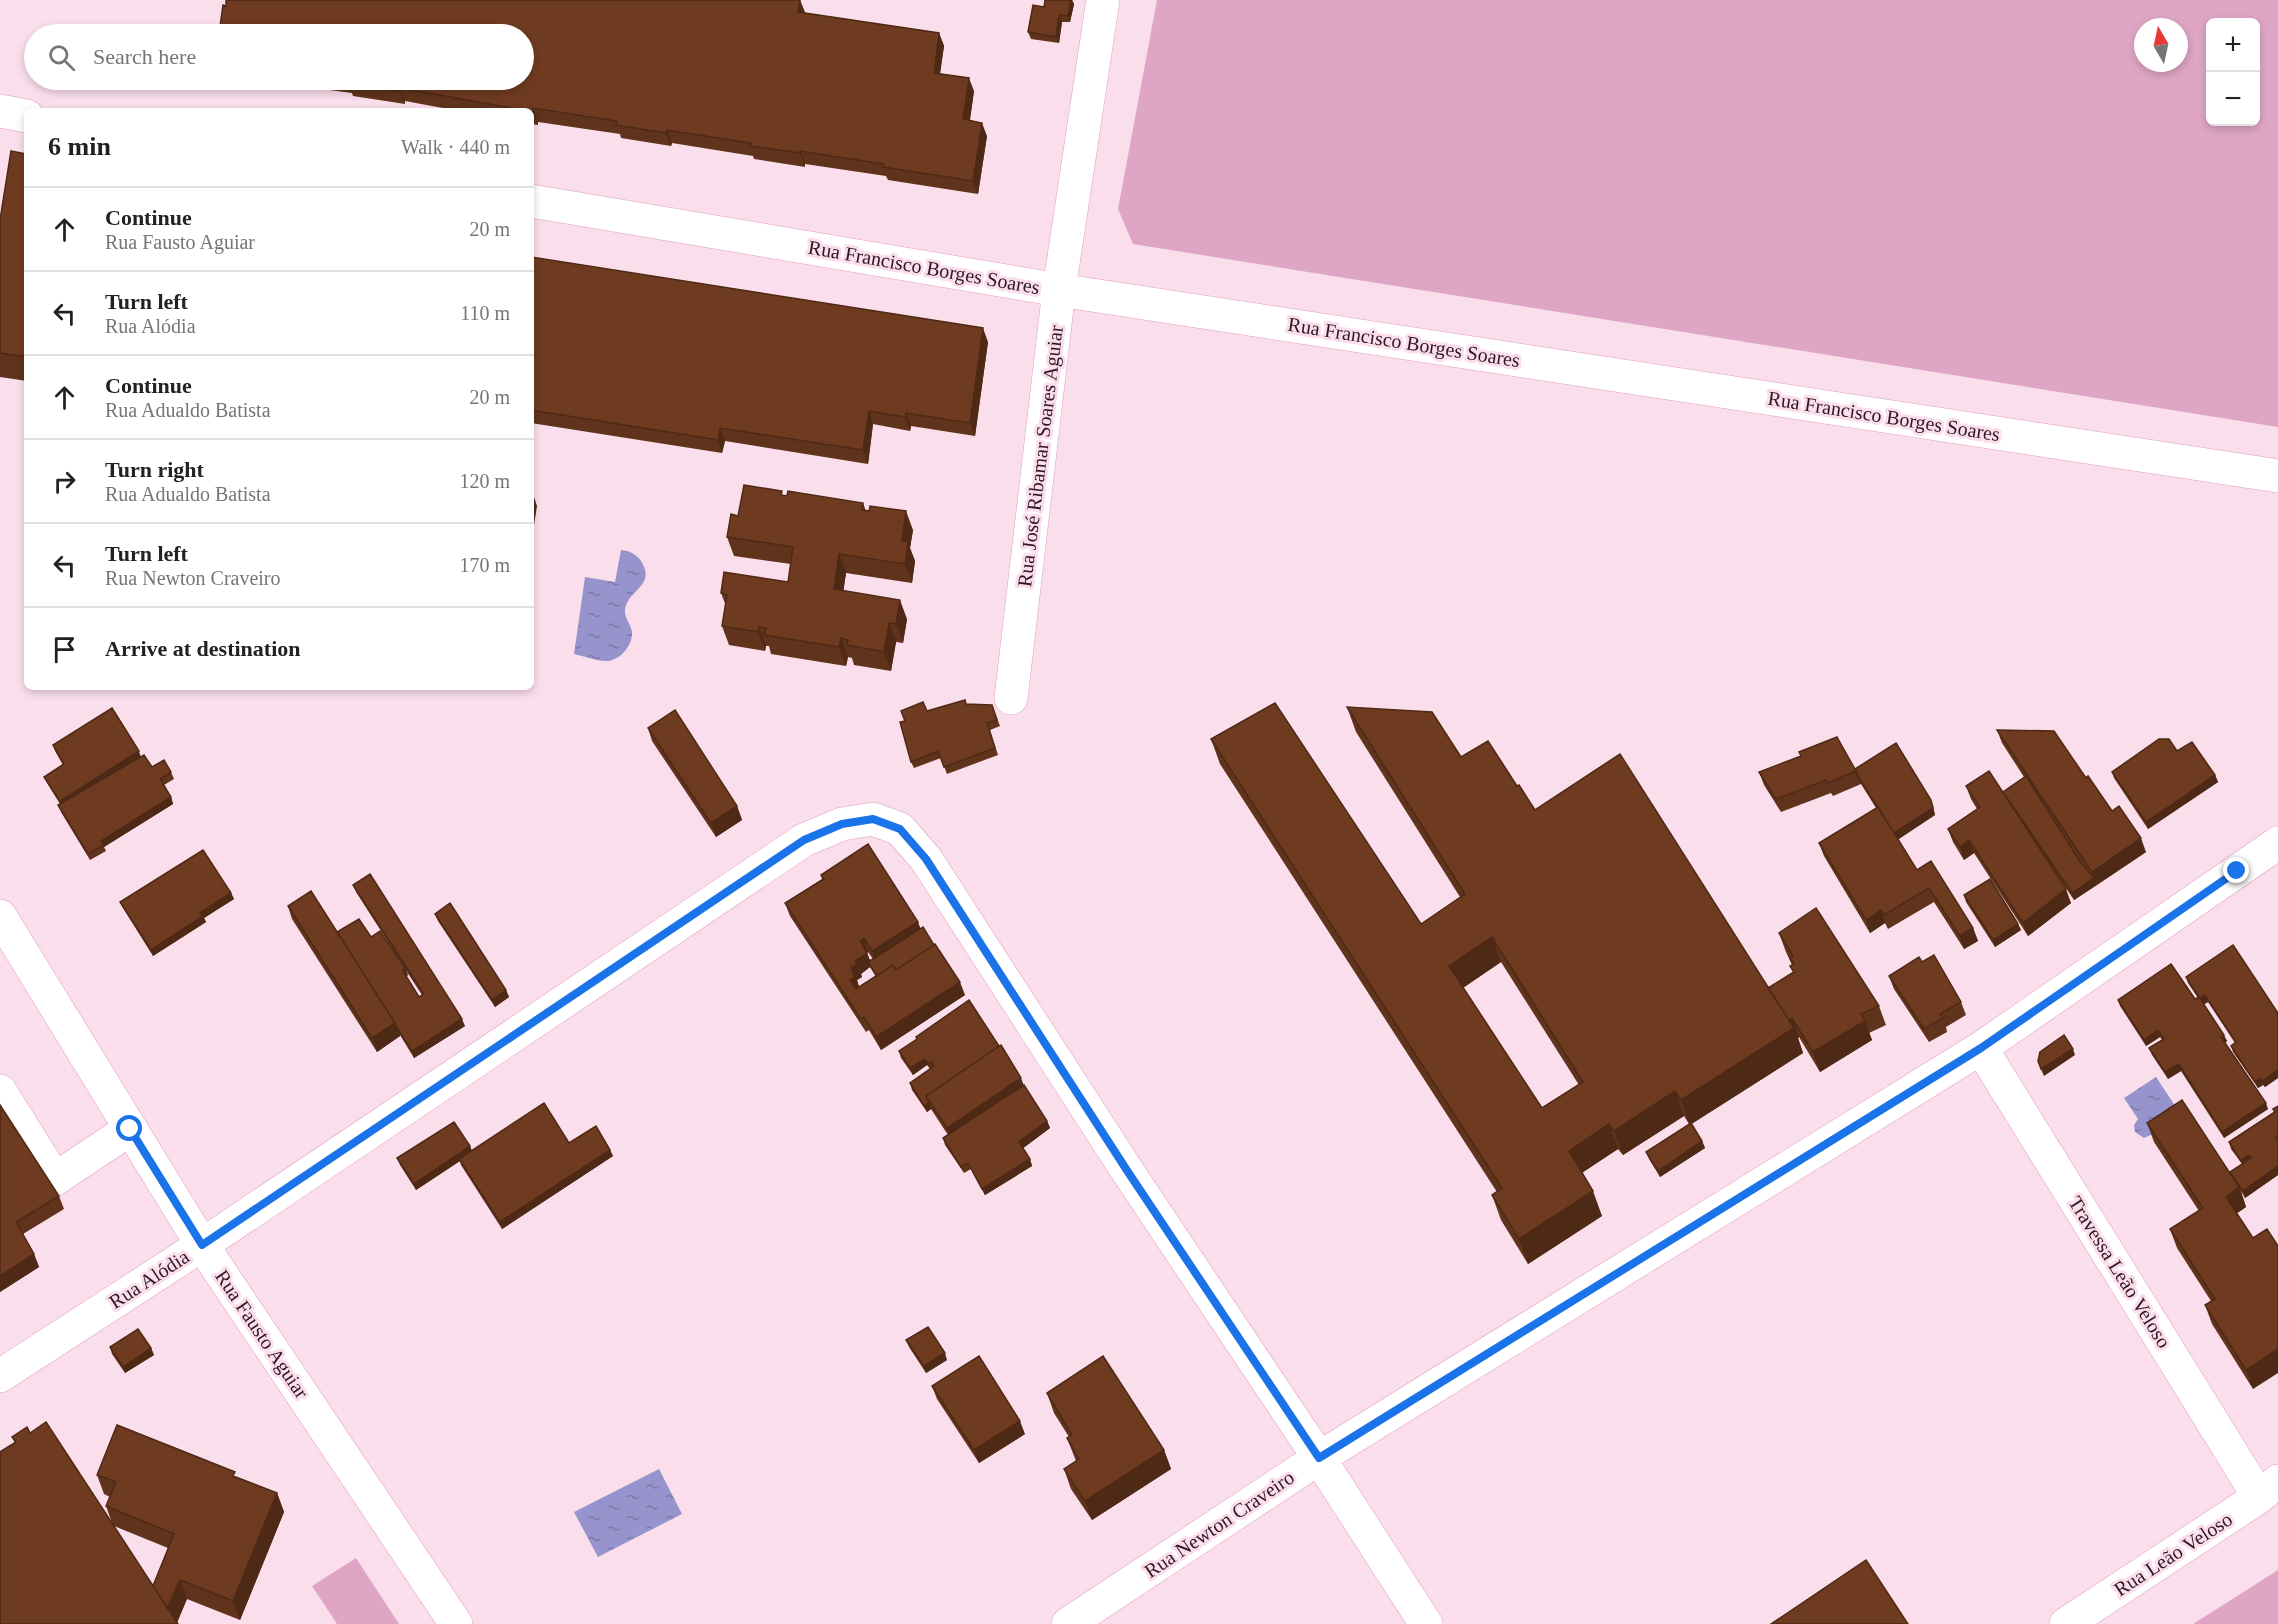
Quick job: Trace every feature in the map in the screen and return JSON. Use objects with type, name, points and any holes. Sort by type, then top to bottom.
[{"type":"street","name":"Rua José Ribamar Soares Aguiar","points":[[1011,698],[1059,290],[1103,0]]},
{"type":"street","points":[[0,111],[24,115]]},
{"type":"street","name":"Rua Francisco Borges Soares","points":[[534,202],[1059,290],[2278,476]]},
{"type":"street","name":"Rua Alódia","points":[[0,1377],[202,1245],[774,858],[804,840],[842,824],[873,819],[900,829],[926,859],[1128,1172],[1319,1458],[1426,1624]]},
{"type":"street","name":"Rua Newton Craveiro","points":[[1068,1624],[1319,1458],[1981,1048],[2278,843]]},
{"type":"street","name":"Rua Fausto Aguiar","points":[[0,916],[202,1245],[456,1624]]},
{"type":"street","name":"Travessa Leão Veloso","points":[[1981,1048],[2268,1489]]},
{"type":"street","points":[[0,1090],[55,1179],[130,1129]]},
{"type":"street","name":"Rua Leão Veloso","points":[[2066,1624],[2268,1489]]},
{"type":"shaded area","points":[[1157,0],[2278,0],[2278,427],[1133,244],[1118,209]]},
{"type":"shaded area","points":[[356,1558],[399,1624],[337,1624],[312,1586]]},
{"type":"shaded area","points":[[2278,1570],[2278,1624],[2193,1624]]},
{"type":"water","points":[[621,550],[637,556],[645,569],[646,576],[627,603],[625,610],[632,632],[628,647],[621,655],[606,661],[574,654],[585,577],[615,582]]},
{"type":"water","points":[[2156,1077],[2176,1107],[2153,1134],[2144,1138],[2135,1132],[2134,1125],[2138,1119],[2124,1098]]},
{"type":"water","points":[[659,1469],[682,1514],[598,1557],[574,1512]]},
{"type":"building","points":[[226,0],[800,0],[798,12],[939,33],[934,73],[969,78],[963,119],[982,123],[973,181],[883,167],[884,164],[750,146],[751,143],[667,130],[666,133],[616,125],[617,121],[534,108],[511,108],[411,90],[534,90],[534,24],[220,24],[223,5],[226,6]]},
{"type":"building","points":[[1045,0],[1071,0],[1068,16],[1059,15],[1056,37],[1028,32],[1033,5],[1044,7]]},
{"type":"building","points":[[11,151],[24,153],[24,357],[0,353],[0,220]]},
{"type":"building","points":[[534,257],[983,328],[970,423],[906,413],[905,417],[869,411],[863,450],[720,428],[718,440],[534,410]]},
{"type":"building","points":[[744,485],[782,491],[781,495],[787,496],[788,491],[863,503],[862,510],[869,511],[870,506],[906,511],[902,541],[908,542],[905,564],[839,554],[834,589],[900,600],[896,624],[889,623],[884,652],[847,645],[848,640],[841,638],[839,647],[764,635],[766,628],[759,627],[758,632],[722,626],[727,595],[721,593],[724,572],[788,582],[793,547],[727,537],[731,514],[738,516]]},
{"type":"building","points":[[965,700],[966,704],[992,705],[997,720],[987,723],[995,748],[944,767],[938,751],[911,762],[900,722],[905,721],[901,711],[923,702],[927,711]]},
{"type":"building","points":[[1275,703],[1421,924],[1465,894],[1347,707],[1432,712],[1461,757],[1488,741],[1535,810],[1620,754],[1794,1028],[1681,1100],[1675,1091],[1614,1131],[1609,1124],[1569,1151],[1593,1191],[1519,1239],[1492,1195],[1502,1188],[1211,739]],"holes":[[[1492,937],[1583,1082],[1542,1108],[1449,966]]]},
{"type":"building","points":[[112,708],[139,751],[60,801],[44,777],[64,764],[53,745]]},
{"type":"building","points":[[675,710],[737,806],[711,823],[648,728]]},
{"type":"building","points":[[1997,730],[2054,731],[2112,811],[2119,806],[2141,838],[2092,872]]},
{"type":"building","points":[[1837,737],[1856,771],[1828,783],[1826,780],[1776,799],[1759,772],[1801,756],[1799,752]]},
{"type":"building","points":[[2159,739],[2169,739],[2177,751],[2192,742],[2215,775],[2146,822],[2112,772]]},
{"type":"building","points":[[1896,743],[1931,800],[1933,808],[1894,833],[1855,769]]},
{"type":"building","points":[[144,755],[152,767],[164,760],[171,772],[160,779],[171,797],[101,841],[104,845],[88,854],[58,805]]},
{"type":"building","points":[[1989,771],[2066,889],[2023,923],[1969,840],[1960,847],[1948,829],[1980,807],[1966,786]]},
{"type":"building","points":[[2026,776],[2081,863],[2094,878],[2072,893],[2003,792]]},
{"type":"building","points":[[1878,807],[1917,870],[1931,861],[1973,928],[1960,936],[1929,888],[1884,915],[1881,910],[1866,920],[1819,843]]},
{"type":"building","points":[[868,844],[918,922],[872,951],[864,938],[860,941],[867,953],[855,961],[857,964],[851,968],[855,977],[850,980],[856,989],[893,965],[896,970],[935,944],[960,982],[876,1037],[864,1017],[861,1019],[785,903],[824,879],[821,875]]},
{"type":"building","points":[[203,850],[231,893],[200,913],[203,916],[151,950],[120,902]]},
{"type":"building","points":[[370,874],[462,1019],[412,1051],[337,932],[359,919],[371,937],[380,931],[405,968],[403,971],[419,997],[424,994],[353,885]]},
{"type":"building","points":[[1990,879],[2018,924],[1993,940],[1964,895]]},
{"type":"building","points":[[311,891],[395,1023],[372,1038],[288,906]]},
{"type":"building","points":[[450,903],[506,990],[492,1000],[435,914]]},
{"type":"building","points":[[1816,908],[1879,1006],[1861,1014],[1865,1021],[1813,1052],[1792,1018],[1789,1020],[1768,988],[1794,972],[1790,966],[1794,964],[1790,958],[1793,956],[1779,933]]},
{"type":"building","points":[[923,927],[934,945],[896,970],[893,965],[877,976],[868,962]]},
{"type":"building","points":[[2233,945],[2278,1013],[2278,1070],[2262,1081],[2260,1078],[2255,1082],[2231,1046],[2236,1042],[2205,995],[2200,999],[2186,977]]},
{"type":"building","points":[[1934,955],[1961,1002],[1940,1014],[1943,1018],[1924,1029],[1889,976],[1919,957],[1922,962]]},
{"type":"building","points":[[2171,964],[2195,999],[2199,997],[2224,1035],[2221,1037],[2266,1103],[2222,1132],[2179,1064],[2165,1072],[2149,1048],[2164,1039],[2158,1030],[2144,1040],[2118,1000]]},
{"type":"building","points":[[969,1000],[999,1046],[926,1096],[929,1102],[924,1106],[910,1083],[934,1066],[932,1062],[928,1064],[925,1059],[910,1068],[899,1051]]},
{"type":"building","points":[[2064,1035],[2073,1049],[2041,1069],[2038,1061],[2040,1052]]},
{"type":"building","points":[[1001,1045],[1021,1078],[947,1128],[926,1096]]},
{"type":"building","points":[[1024,1085],[1047,1121],[1019,1142],[1030,1159],[982,1189],[968,1163],[961,1167],[943,1138]]},
{"type":"building","points":[[2182,1100],[2239,1187],[2226,1197],[2253,1238],[2267,1229],[2278,1246],[2278,1349],[2246,1370],[2205,1305],[2215,1299],[2170,1229],[2203,1208],[2147,1123]]},
{"type":"building","points":[[544,1103],[569,1143],[596,1126],[610,1150],[500,1222],[459,1159]]},
{"type":"building","points":[[0,1105],[59,1196],[16,1222],[34,1254],[0,1276]]},
{"type":"building","points":[[2278,1106],[2278,1135],[2276,1137],[2278,1139],[2278,1166],[2243,1191],[2230,1172],[2251,1158],[2248,1155],[2241,1161],[2229,1142],[2275,1112],[2273,1109]]},
{"type":"building","points":[[454,1122],[470,1146],[414,1184],[397,1158]]},
{"type":"building","points":[[1691,1123],[1702,1141],[1658,1171],[1646,1152]]},
{"type":"building","points":[[928,1327],[945,1353],[924,1366],[906,1340]]},
{"type":"building","points":[[138,1329],[151,1348],[123,1367],[110,1347]]},
{"type":"building","points":[[979,1356],[1020,1421],[974,1450],[932,1386]]},
{"type":"building","points":[[1103,1356],[1164,1450],[1085,1501],[1064,1469],[1079,1459],[1067,1438],[1072,1435],[1047,1393]]},
{"type":"building","points":[[46,1422],[178,1624],[0,1624],[0,1452],[16,1442],[12,1437],[27,1427],[30,1433]]},
{"type":"building","points":[[117,1425],[235,1472],[233,1476],[277,1493],[233,1601],[180,1580],[167,1608],[153,1586],[174,1534],[106,1506],[116,1482],[97,1475]]},
{"type":"building","points":[[1866,1560],[1908,1624],[1771,1624]]},
{"type":"route","points":[[130,1129],[202,1245],[774,858],[804,840],[842,824],[873,819],[900,829],[926,859],[1128,1172],[1319,1458],[1981,1048],[2237,871]]}]
